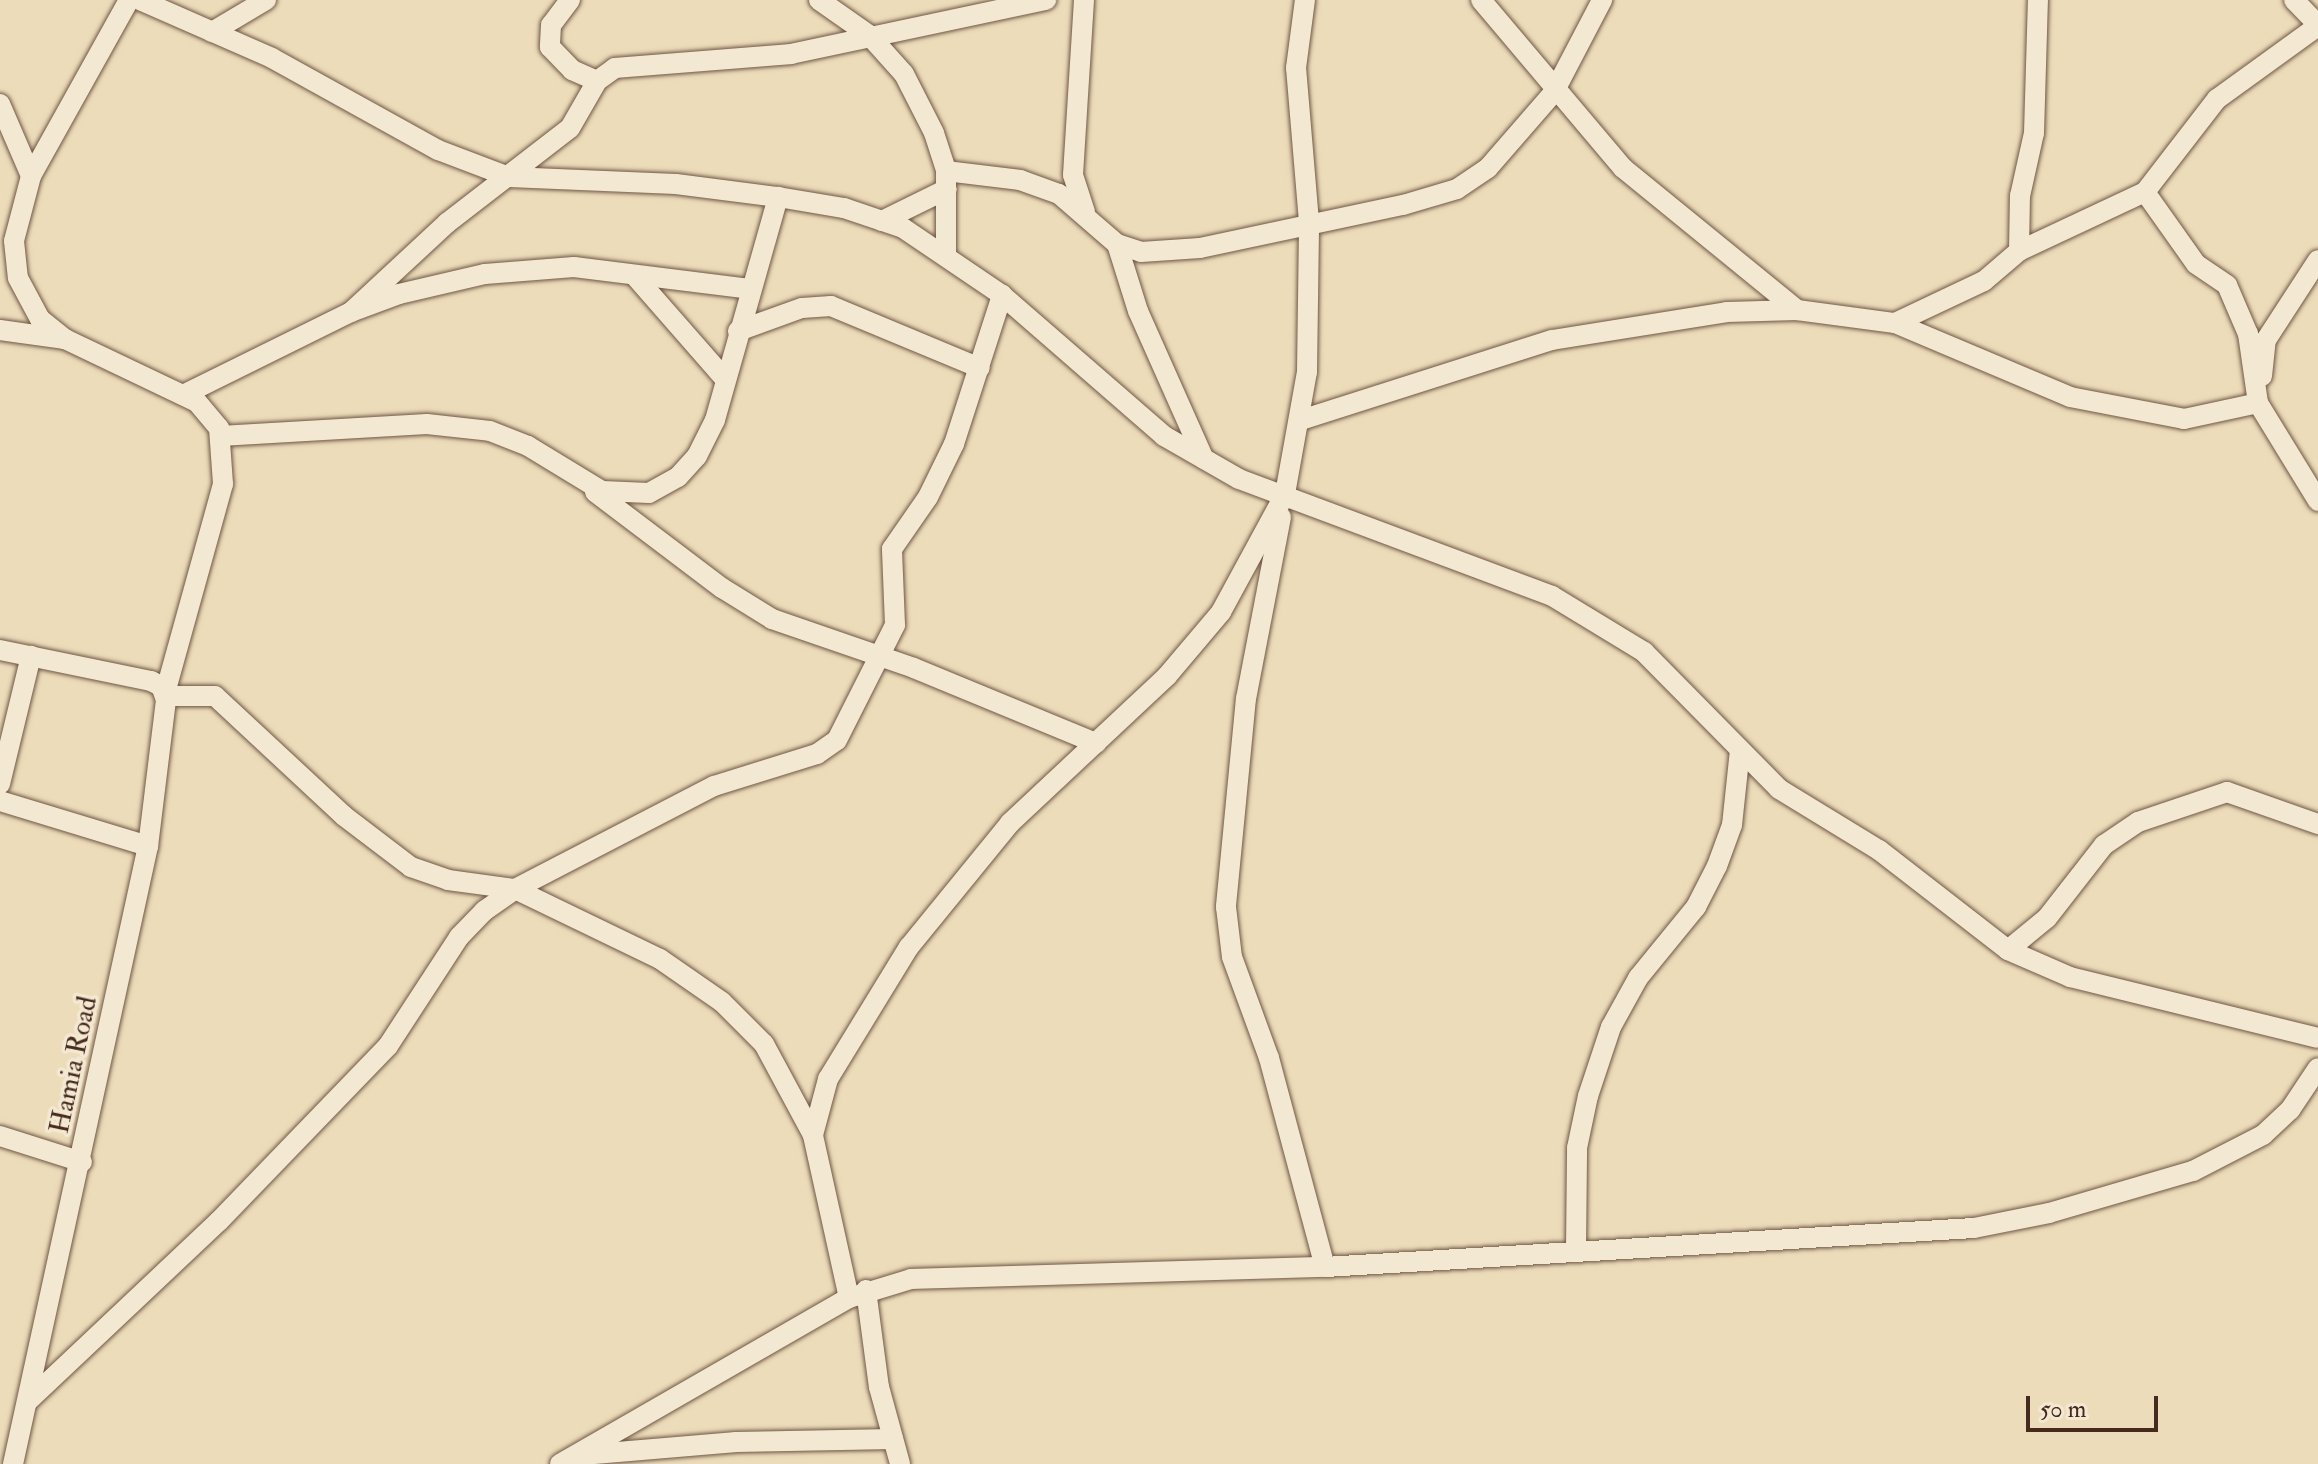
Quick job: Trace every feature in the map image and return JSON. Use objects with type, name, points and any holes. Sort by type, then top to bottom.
[{"type":"street","points":[[129,0],[31,176],[16,217],[18,278],[40,319],[65,339],[197,402],[220,436],[427,424],[490,431],[528,446],[745,604],[792,628],[1096,743]]},
{"type":"street","points":[[140,0],[368,107],[438,150],[509,177],[676,184],[844,208],[882,221],[946,256],[1002,295],[1106,390],[1164,436],[1239,479],[1552,596],[1644,652],[1779,789],[1879,850],[2008,950],[2070,977],[2318,1038]]},
{"type":"street","points":[[212,32],[266,0]]},
{"type":"street","points":[[351,312],[447,223],[570,128],[597,81],[615,68],[648,62],[791,54],[869,35],[1046,0]]},
{"type":"street","points":[[1084,0],[1073,175],[1085,212]]},
{"type":"street","points":[[1305,0],[1296,68],[1309,222],[1309,313],[1301,420],[1246,698],[1226,907],[1232,957],[1269,1058],[1325,1267]]},
{"type":"street","points":[[1481,0],[1554,92],[1623,168],[1797,310]]},
{"type":"street","points":[[882,221],[946,180],[1020,180],[1059,194],[1085,212],[1117,244],[1141,252],[1169,252],[1457,189],[1488,168],[1554,92],[1602,0]]},
{"type":"street","points":[[2019,251],[2020,196],[2034,133],[2038,0]]},
{"type":"street","points":[[1895,323],[1984,281],[2019,251],[2145,192],[2217,99],[2318,26],[2294,0]]},
{"type":"street","points":[[560,3],[551,25],[550,47],[572,70],[597,81]]},
{"type":"street","points":[[829,3],[869,35],[904,74],[946,180],[946,256]]},
{"type":"street","points":[[0,104],[31,176]]},
{"type":"street","points":[[2145,192],[2196,264],[2227,285],[2248,334],[2258,403],[2318,501]]},
{"type":"street","points":[[582,483],[623,495],[649,493],[678,477],[697,456],[715,420],[778,197]]},
{"type":"street","points":[[1117,244],[1138,311],[1204,459]]},
{"type":"street","points":[[2258,403],[2266,340],[2318,260]]},
{"type":"street","points":[[183,395],[351,312],[399,294],[485,274],[574,267],[750,289]]},
{"type":"street","points":[[634,275],[725,379]]},
{"type":"street","points":[[28,1401],[219,1221],[388,1046],[459,937],[515,889],[714,786],[828,749],[878,658],[898,613],[890,570],[892,549],[928,497],[954,444],[1002,295]]},
{"type":"street","points":[[738,331],[802,308],[831,306],[980,368]]},
{"type":"street","points":[[1301,420],[1552,340],[1727,312],[1797,310],[1895,323],[2070,397],[2184,419],[2258,403]]},
{"type":"street","points":[[0,330],[65,339]]},
{"type":"street","name":"Hamia Road","points":[[9,1457],[28,1401],[148,846],[160,690],[223,484],[220,436]]},
{"type":"street","points":[[813,1135],[828,1079],[909,947],[1010,823],[1167,676],[1221,612],[1285,494]]},
{"type":"street","points":[[0,650],[160,690],[215,696],[344,816],[411,867],[448,880],[515,889],[660,959],[722,1002],[764,1044],[813,1135],[900,1464]]},
{"type":"street","points":[[0,784],[7,736],[31,656]]},
{"type":"street","points":[[1576,1250],[1577,1148],[1588,1096],[1611,1027],[1638,978],[1696,907],[1717,866],[1732,825],[1740,750]]},
{"type":"street","points":[[2008,950],[2047,918],[2104,845],[2138,822],[2227,792],[2318,824]]},
{"type":"street","points":[[0,801],[148,846]]},
{"type":"street","points":[[567,1460],[857,1294],[911,1279],[1325,1267],[1974,1228],[2049,1213],[2193,1171],[2263,1135],[2290,1110],[2318,1068]]},
{"type":"street","points":[[0,1136],[82,1162]]},
{"type":"street","points":[[567,1460],[736,1442],[893,1439]]}]
